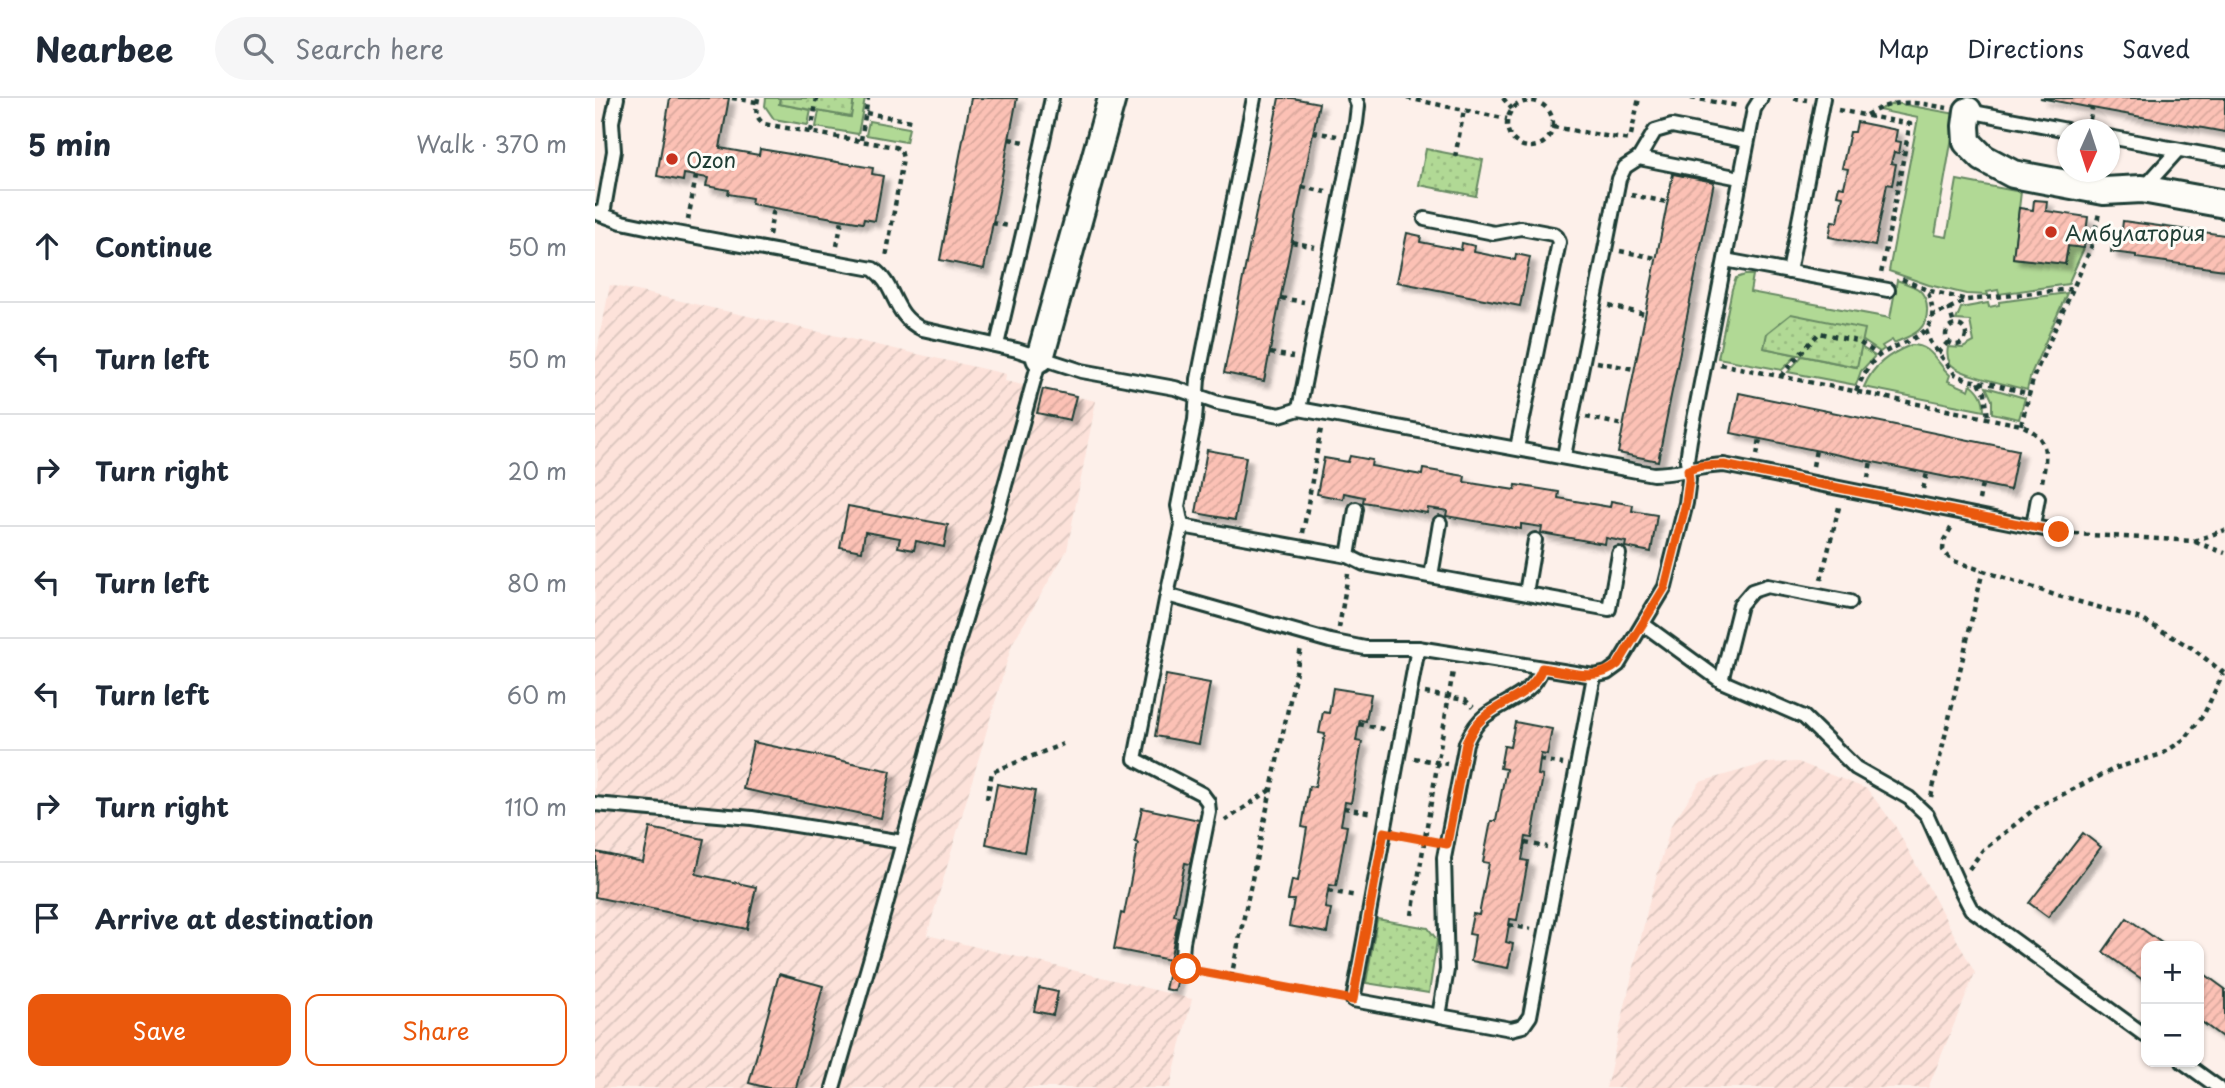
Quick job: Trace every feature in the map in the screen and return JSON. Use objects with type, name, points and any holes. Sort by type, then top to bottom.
[{"type":"street","points":[[1040,358],[1111,98]]},
{"type":"street","points":[[1968,111],[1967,142],[1983,158],[2013,174],[2104,191],[2142,189],[2225,204]]},
{"type":"lane","points":[[617,98],[613,122],[614,151],[599,213],[622,222],[873,269],[883,276],[909,323],[922,329],[997,345],[1082,371],[1175,388],[1218,403],[1280,415],[1299,409],[1653,474],[1675,474],[1701,466],[1724,465],[2059,532]]},
{"type":"lane","points":[[997,345],[1052,98]]},
{"type":"lane","points":[[1186,969],[1182,956],[1183,942],[1205,835],[1208,802],[1202,794],[1135,759],[1182,526],[1178,506],[1195,419],[1198,379],[1254,98]]},
{"type":"lane","points":[[1299,409],[1356,123],[1358,106],[1355,98]]},
{"type":"lane","points":[[1789,272],[1823,101]]},
{"type":"lane","points":[[1167,595],[1304,634],[1366,648],[1418,648],[1594,676],[1607,673],[1618,664],[1665,587],[1686,503],[1690,440],[1747,141],[1758,104]]},
{"type":"lane","points":[[1968,111],[2057,128]]},
{"type":"lane","points":[[1564,456],[1619,179],[1625,167],[1639,158],[1655,131],[1672,126],[1747,141]]},
{"type":"lane","points":[[2120,139],[2225,158]]},
{"type":"lane","points":[[2142,189],[2178,150]]},
{"type":"lane","points":[[1639,158],[1740,178]]},
{"type":"lane","points":[[1425,219],[1494,233],[1521,228],[1557,237],[1559,242],[1517,448]]},
{"type":"lane","points":[[1725,260],[1883,289]]},
{"type":"lane","points":[[833,1088],[1040,358]]},
{"type":"lane","points":[[2033,526],[2038,498]]},
{"type":"lane","points":[[1350,556],[1356,509]]},
{"type":"lane","points":[[1431,576],[1440,523]]},
{"type":"lane","points":[[1182,526],[1350,556],[1364,564],[1609,609],[1619,554]]},
{"type":"lane","points":[[1526,593],[1535,540]]},
{"type":"lane","points":[[1721,681],[1740,605],[1752,591],[1767,586],[1850,602]]},
{"type":"lane","points":[[1643,624],[1721,681],[1804,717],[1856,768],[1909,798],[1927,815],[1971,909],[2141,1031]]},
{"type":"lane","points":[[1418,648],[1353,1000],[1511,1029],[1523,1026],[1530,1016],[1594,676]]},
{"type":"lane","points":[[1439,1016],[1447,970],[1444,858],[1466,743],[1473,729],[1484,717],[1529,689],[1538,680],[1542,668]]},
{"type":"lane","points":[[595,804],[752,818],[903,842]]},
{"type":"lane","points":[[2190,1067],[2220,1088]]},
{"type":"path","points":[[732,98],[757,100],[755,111],[764,124],[901,150],[903,159],[883,276]]},
{"type":"path","points":[[811,132],[817,98]]},
{"type":"path","points":[[861,141],[868,98]]},
{"type":"path","points":[[1407,98],[1507,119]]},
{"type":"path","points":[[1503,98],[1512,109]]},
{"type":"path","points":[[1691,98],[1758,104]]},
{"type":"path","points":[[1865,116],[1877,107],[1898,100],[1968,111]]},
{"type":"path","points":[[1534,101],[1545,106],[1552,115],[1553,127],[1548,139],[1538,146],[1526,147],[1515,142],[1508,132],[1507,119],[1512,109],[1522,102],[1534,101]]},
{"type":"path","points":[[1823,101],[1833,109],[1910,124],[1883,289]]},
{"type":"path","points":[[2090,119],[2092,108]]},
{"type":"path","points":[[1455,157],[1464,110]]},
{"type":"path","points":[[866,113],[912,121]]},
{"type":"path","points":[[1553,127],[1630,141]]},
{"type":"path","points":[[686,235],[696,176]]},
{"type":"path","points":[[2021,425],[2034,376],[2091,248],[2104,191]]},
{"type":"path","points":[[1617,192],[1668,202]]},
{"type":"path","points":[[766,248],[774,208]]},
{"type":"path","points":[[835,261],[842,220]]},
{"type":"path","points":[[1606,248],[1656,258]]},
{"type":"path","points":[[1931,317],[1967,300],[2072,288]]},
{"type":"path","points":[[1856,391],[1864,372],[1879,355],[1916,339],[1926,330],[1932,303],[1927,290]]},
{"type":"path","points":[[1594,303],[1645,314]]},
{"type":"path","points":[[1949,307],[1954,325]]},
{"type":"path","points":[[1948,342],[1946,332],[1954,325]]},
{"type":"path","points":[[1948,342],[1958,345],[1966,338],[1964,328],[1954,325]]},
{"type":"path","points":[[1926,330],[1930,342],[1955,374],[1968,380],[2029,394]]},
{"type":"path","points":[[1781,376],[1819,333],[1857,341],[1879,355]]},
{"type":"path","points":[[1938,353],[1948,342]]},
{"type":"path","points":[[1583,359],[1634,369]]},
{"type":"path","points":[[1705,361],[2021,425],[2034,431],[2043,442],[2046,459],[2038,498]]},
{"type":"path","points":[[1979,382],[1985,393],[1988,418]]},
{"type":"path","points":[[1301,548],[1324,413]]},
{"type":"path","points":[[1572,414],[1623,425]]},
{"type":"path","points":[[1817,596],[1844,489]]},
{"type":"path","points":[[1958,884],[1983,850],[2037,807],[2116,768],[2162,754],[2185,738],[2204,714],[2224,674],[2192,648],[2141,619],[2058,596],[1951,560],[1943,550],[1944,540],[1953,526],[1967,513]]},
{"type":"path","points":[[2194,541],[2225,530]]},
{"type":"path","points":[[2059,532],[2194,541],[2225,553]]},
{"type":"path","points":[[1337,642],[1350,556]]},
{"type":"path","points":[[1927,815],[1983,569]]},
{"type":"path","points":[[1231,978],[1304,634]]},
{"type":"path","points":[[1412,915],[1456,654]]},
{"type":"path","points":[[1411,690],[1465,701],[1484,717]]},
{"type":"path","points":[[1359,724],[1374,727]]},
{"type":"path","points":[[987,799],[992,772],[1063,744]]},
{"type":"path","points":[[1398,755],[1462,767]]},
{"type":"path","points":[[1540,760],[1554,762]]},
{"type":"path","points":[[1205,835],[1271,790]]},
{"type":"path","points":[[1344,808],[1359,811]]},
{"type":"path","points":[[1384,832],[1447,844]]},
{"type":"path","points":[[1525,843],[1539,845]]},
{"type":"path","points":[[1328,891],[1343,894]]},
{"type":"path","points":[[1509,925],[1523,928]]},
{"type":"path","points":[[1186,969],[1353,1000]]},
{"type":"shaded area","points":[[610,285],[1006,374],[1005,381],[1096,401],[1067,550],[1012,644],[927,935],[1192,999],[1170,1088],[595,1088],[595,362]]},
{"type":"shaded area","points":[[1798,762],[1867,789],[1894,824],[1975,973],[1928,1088],[1606,1088],[1648,907],[1671,825],[1700,782],[1767,763]]},
{"type":"green space","points":[[766,98],[780,98],[779,104],[811,110],[808,125],[774,119],[765,106]]},
{"type":"green space","points":[[780,98],[854,98],[851,117],[779,104]]},
{"type":"green space","points":[[854,98],[865,98],[858,134],[816,127],[819,111],[850,117]]},
{"type":"green space","points":[[1895,103],[1956,114],[1935,235],[1947,237],[1957,180],[2021,192],[2013,258],[2065,264],[2068,246],[2084,248],[2068,284],[1999,294],[1998,290],[1987,292],[1988,295],[1966,294],[1889,271],[1918,118],[1878,110]]},
{"type":"green space","points":[[869,121],[909,128],[906,142],[866,135]]},
{"type":"green space","points":[[1426,149],[1483,160],[1476,196],[1419,185]]},
{"type":"green space","points":[[1753,275],[1750,292],[1890,318],[1897,280],[1922,293],[1927,315],[1923,326],[1917,332],[1894,343],[1892,340],[1882,346],[1884,349],[1880,352],[1862,340],[1864,329],[1764,348],[1797,355],[1782,370],[1718,358],[1732,289],[1736,278]]},
{"type":"green space","points":[[2067,293],[2031,374],[2027,390],[1963,372],[1950,363],[1948,347],[1963,348],[1974,342],[1970,321],[1956,320],[1961,308],[1988,303],[1989,307],[1999,305],[1999,302]]},
{"type":"green space","points":[[1791,314],[1865,329],[1857,367],[1764,348],[1767,333]]},
{"type":"green space","points":[[1911,345],[1929,351],[1950,375],[1948,381],[1969,390],[1971,384],[1981,396],[1984,411],[1864,387],[1872,372],[1883,361]]},
{"type":"green space","points":[[1861,347],[1875,356],[1861,371],[1856,385],[1788,372],[1802,356],[1856,367]]},
{"type":"green space","points":[[1986,387],[2025,398],[2019,419],[1992,413],[1992,400]]},
{"type":"green space","points":[[1377,919],[1428,928],[1437,940],[1429,993],[1366,983]]},
{"type":"building","points":[[670,98],[729,98],[720,148],[759,155],[760,149],[873,168],[872,174],[883,176],[875,221],[864,219],[863,223],[751,204],[752,198],[728,194],[729,190],[706,186],[708,178],[684,174],[683,181],[657,176]]},
{"type":"building","points":[[971,98],[1017,98],[984,269],[940,260]]},
{"type":"building","points":[[1279,98],[1319,103],[1264,381],[1224,373]]},
{"type":"building","points":[[2040,98],[2225,98],[2225,132],[2092,108]]},
{"type":"building","points":[[1857,122],[1897,130],[1895,141],[1901,142],[1899,153],[1894,152],[1891,163],[1896,164],[1892,185],[1887,184],[1875,246],[1829,237],[1832,221],[1838,222],[1843,196],[1837,195],[1839,186],[1844,187],[1848,169],[1842,168],[1850,132],[1855,132]]},
{"type":"building","points":[[1673,174],[1714,182],[1658,461],[1618,453]]},
{"type":"building","name":"Амбулатория","points":[[2034,200],[2047,201],[2046,211],[2088,217],[2084,248],[2068,246],[2065,264],[2013,258],[2019,208],[2033,210]]},
{"type":"building","points":[[2123,221],[2225,235],[2225,270],[2111,252],[2113,237],[2121,238]]},
{"type":"building","points":[[1407,233],[1421,236],[1420,242],[1461,250],[1462,243],[1475,246],[1474,252],[1515,260],[1516,254],[1530,257],[1520,306],[1397,282]]},
{"type":"building","points":[[1043,389],[1076,396],[1070,420],[1037,413]]},
{"type":"building","points":[[1739,393],[2018,450],[2010,490],[1731,433]]},
{"type":"building","points":[[1207,450],[1246,457],[1235,520],[1196,513]]},
{"type":"building","points":[[1350,456],[1372,460],[1371,466],[1422,475],[1423,469],[1465,476],[1464,482],[1515,490],[1516,485],[1559,492],[1558,498],[1610,507],[1611,501],[1633,505],[1632,511],[1657,515],[1651,552],[1625,547],[1626,542],[1606,538],[1605,544],[1541,533],[1542,527],[1521,524],[1521,529],[1446,516],[1447,511],[1442,510],[1428,508],[1427,513],[1363,502],[1364,497],[1344,493],[1343,499],[1317,494],[1324,458],[1348,462]]},
{"type":"building","points":[[848,506],[948,525],[944,547],[916,541],[914,550],[898,547],[900,538],[865,532],[862,551],[840,547]]},
{"type":"building","points":[[1166,675],[1210,683],[1199,744],[1155,736]]},
{"type":"building","points":[[1333,688],[1371,694],[1366,721],[1360,720],[1359,724],[1356,741],[1362,742],[1351,803],[1345,802],[1341,825],[1347,826],[1336,886],[1329,885],[1325,908],[1331,909],[1327,933],[1289,926],[1294,900],[1288,900],[1292,880],[1298,881],[1307,828],[1302,827],[1309,786],[1315,787],[1325,734],[1319,733],[1323,712],[1329,713]]},
{"type":"building","points":[[1515,722],[1552,729],[1547,755],[1541,754],[1538,775],[1543,776],[1532,838],[1526,837],[1522,860],[1528,861],[1517,920],[1510,919],[1506,942],[1513,944],[1508,968],[1471,961],[1475,935],[1469,934],[1473,914],[1479,915],[1489,863],[1483,862],[1491,821],[1496,821],[1506,769],[1500,768],[1504,746],[1510,747]]},
{"type":"building","points":[[753,742],[891,771],[881,818],[743,789]]},
{"type":"building","points":[[997,784],[1035,791],[1024,852],[986,844]]},
{"type":"building","points":[[1142,808],[1199,820],[1190,864],[1185,863],[1174,915],[1179,916],[1170,960],[1114,949],[1121,913],[1124,914]]},
{"type":"building","points":[[650,828],[704,839],[696,874],[756,887],[747,929],[595,897],[596,852],[643,862]]},
{"type":"building","points":[[2083,833],[2101,847],[2048,917],[2029,903]]},
{"type":"building","points":[[2127,918],[2159,941],[2141,941],[2141,979],[2103,952]]},
{"type":"building","points":[[1169,972],[1179,974],[1175,991],[1165,989]]},
{"type":"building","points":[[779,974],[823,986],[796,1088],[768,1088],[749,1083]]},
{"type":"building","points":[[2204,974],[2225,989],[2225,1039],[2204,1024]]},
{"type":"building","points":[[1039,988],[1058,992],[1053,1015],[1034,1011]]},
{"type":"place","name":"Ozon","points":[[672,159]]},
{"type":"place","name":"Амбулатория","points":[[2051,232]]},
{"type":"route","points":[[1186,969],[1353,1000],[1384,832],[1447,844],[1466,743],[1473,729],[1484,717],[1529,689],[1538,680],[1542,668],[1594,676],[1607,673],[1618,664],[1665,587],[1686,503],[1688,470],[1701,466],[1724,465],[2059,532]]}]
